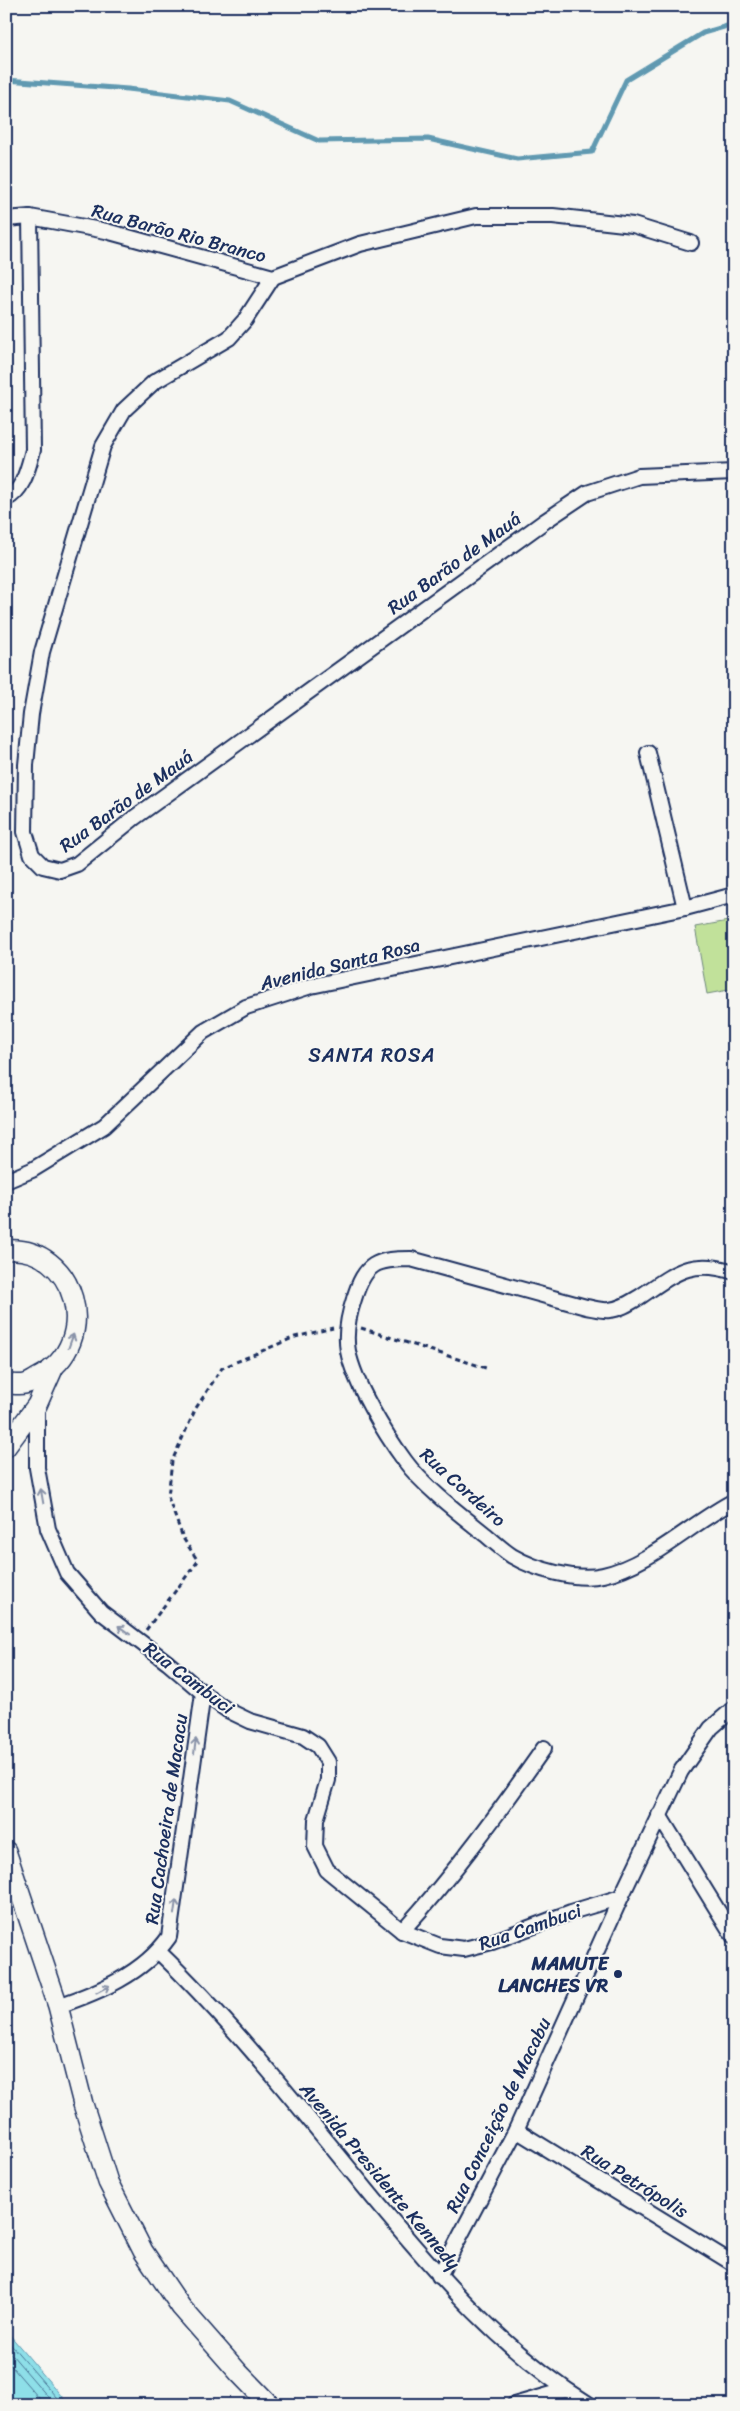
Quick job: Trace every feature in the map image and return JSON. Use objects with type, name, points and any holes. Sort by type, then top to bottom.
[{"type":"main road","points":[[6,1447],[37,1405],[53,1369],[68,1351],[76,1329],[76,1306],[68,1285],[54,1267],[35,1254],[8,1249]]},
{"type":"main road","points":[[6,1384],[25,1384],[53,1369]]},
{"type":"main road","points":[[6,1850],[58,2006],[84,2104],[108,2182],[143,2251],[181,2307],[270,2405]]},
{"type":"street","name":"Rua Barão Rio Branco","points":[[6,219],[30,217],[106,231],[273,277],[360,244],[476,216],[554,216],[633,225],[691,243]]},
{"type":"street","points":[[6,500],[12,497],[26,478],[33,450],[30,217]]},
{"type":"street","name":"Rua Barão de Mauá","points":[[273,277],[245,320],[229,338],[154,382],[124,410],[103,446],[42,652],[30,714],[26,765],[25,832],[32,855],[43,866],[60,870],[77,864],[134,818],[545,521],[587,493],[640,476],[734,472]]},
{"type":"street","points":[[648,753],[685,908]]},
{"type":"street","name":"Avenida Santa Rosa","points":[[6,1180],[32,1170],[104,1126],[203,1032],[246,1007],[311,986],[685,908],[734,895]]},
{"type":"street","name":"Rua Cordeiro","points":[[734,1272],[716,1266],[693,1266],[670,1276],[626,1305],[608,1311],[586,1307],[411,1259],[386,1259],[368,1269],[358,1285],[349,1324],[348,1350],[359,1386],[405,1462],[452,1508],[513,1556],[563,1576],[602,1576],[639,1562],[708,1514],[734,1501]]},
{"type":"street","name":"Rua Cambuci","points":[[37,1405],[38,1468],[48,1529],[67,1573],[101,1612],[226,1710],[242,1717],[303,1736],[318,1746],[328,1762],[328,1780],[316,1820],[315,1846],[327,1870],[402,1931],[440,1946],[464,1949],[492,1942],[571,1912],[620,1897]]},
{"type":"street","name":"Rua Cachoeira de Macacu","points":[[58,2006],[93,1994],[117,1982],[158,1952],[169,1937],[174,1914],[203,1693]]},
{"type":"street","name":"Rua Conceição de Macabu","points":[[438,2276],[516,2130],[620,1897],[680,1771],[712,1728],[734,1708]]},
{"type":"street","points":[[402,1931],[446,1883],[544,1748]]},
{"type":"street","points":[[659,1815],[734,1937]]},
{"type":"street","name":"Avenida Presidente Kennedy","points":[[158,1952],[228,2022],[438,2276],[521,2354],[566,2390],[590,2405]]},
{"type":"street","name":"Rua Petrópolis","points":[[516,2130],[734,2264]]},
{"type":"street","points":[[514,2405],[566,2390]]},
{"type":"path","points":[[138,1640],[198,1561],[183,1538],[168,1497],[172,1461],[196,1408],[222,1368],[295,1337],[349,1324],[489,1369]]},
{"type":"green space","points":[[734,920],[734,989],[707,994],[695,927]]},
{"type":"water","points":[[6,2323],[9,2334],[69,2405],[6,2405]]},
{"type":"waterway","points":[[6,80],[128,89],[230,101],[319,141],[428,139],[517,159],[592,152],[626,80],[703,33],[734,24]]},
{"type":"place","name":"MAMUTE LANCHES VR","points":[[618,1974]]},
{"type":"district","name":"SANTA ROSA","points":[[372,1055]]}]
